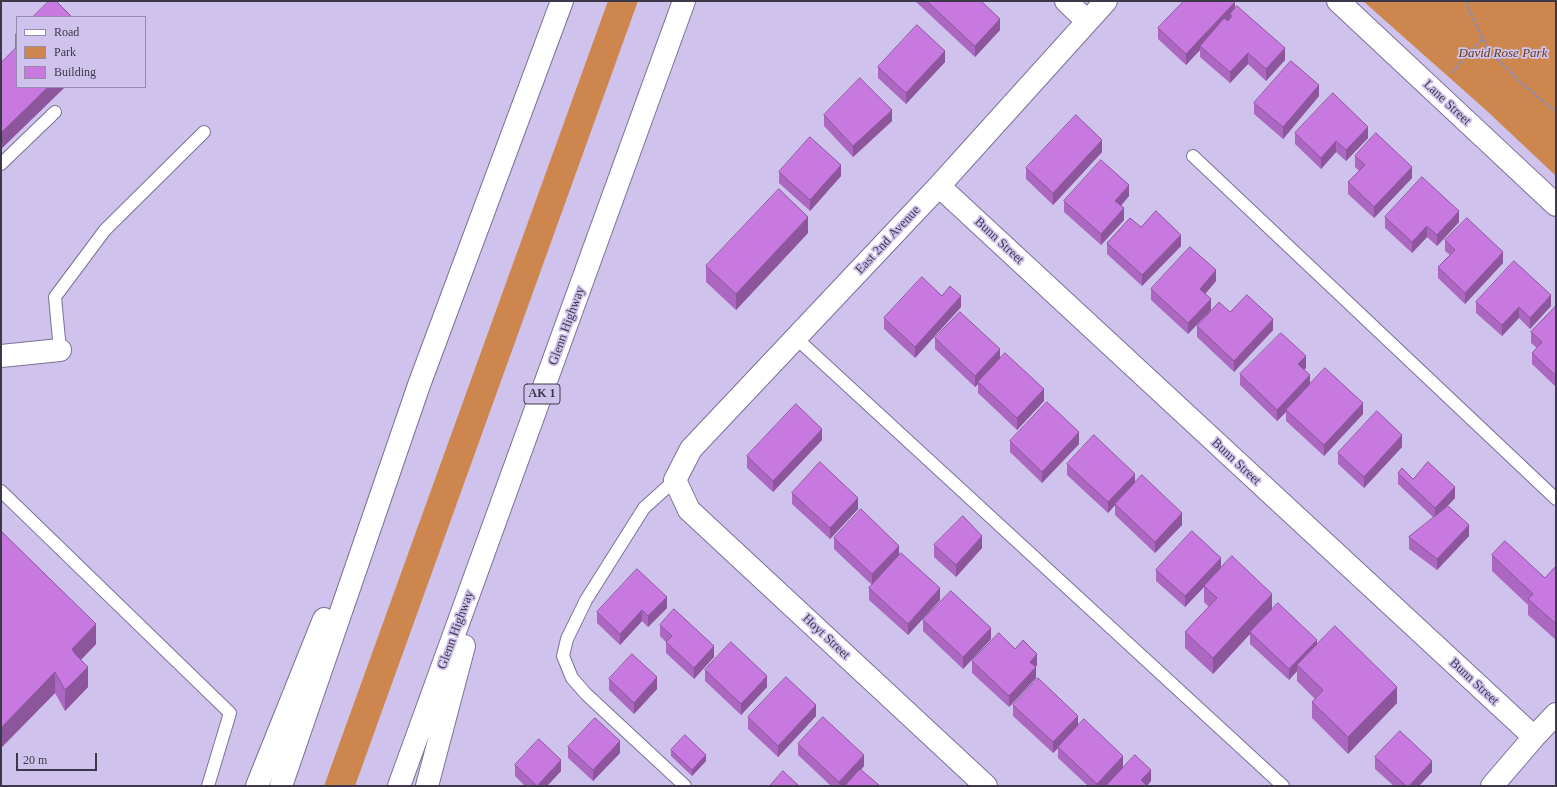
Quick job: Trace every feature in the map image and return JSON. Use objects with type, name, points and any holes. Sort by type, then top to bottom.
[{"type":"main road","points":[[281,786],[419,385],[562,1]]},
{"type":"main road","name":"Glenn Highway","points":[[399,786],[684,1]]},
{"type":"main road","points":[[1066,1],[1087,21]]},
{"type":"main road","name":"East 2nd Avenue","points":[[675,480],[691,449],[939,186],[1106,1]]},
{"type":"main road","name":"Lane Street","points":[[1338,1],[1556,205]]},
{"type":"main road","name":"Bunn Street","points":[[939,186],[1534,737]]},
{"type":"main road","points":[[1,356],[60,350]]},
{"type":"main road","points":[[257,786],[419,385]]},
{"type":"main road","name":"Hoyt Street","points":[[675,480],[689,510],[986,786]]},
{"type":"main road","points":[[426,786],[495,523]]},
{"type":"main road","points":[[1492,786],[1556,714]]},
{"type":"lane","points":[[1,164],[55,112]]},
{"type":"lane","points":[[60,350],[55,296],[105,230],[204,132]]},
{"type":"lane","points":[[1193,156],[1556,499]]},
{"type":"lane","points":[[796,338],[1283,786]]},
{"type":"lane","points":[[675,480],[644,508],[623,541],[586,600],[567,639],[563,656],[572,678],[586,694],[685,786]]},
{"type":"lane","points":[[1,491],[230,713],[208,786]]},
{"type":"path","points":[[1467,1],[1467,5],[1487,48],[1518,81],[1556,112]]},
{"type":"path","points":[[1435,92],[1482,38]]},
{"type":"green space","points":[[608,1],[638,1],[355,786],[324,786]]},
{"type":"green space","name":"David Rose Park","points":[[1363,1],[1556,1],[1556,176],[1487,111]]},
{"type":"building","points":[[49,1],[56,1],[71,16],[34,16]]},
{"type":"building","points":[[927,1],[981,1],[1000,19],[975,46]]},
{"type":"building","points":[[1184,1],[1235,2],[1186,54],[1158,28]]},
{"type":"building","points":[[1237,6],[1285,48],[1266,69],[1248,53],[1230,72],[1200,46],[1224,18],[1228,21],[1232,16],[1230,14]]},
{"type":"building","points":[[917,25],[945,51],[906,93],[878,67]]},
{"type":"building","points":[[16,48],[16,88],[47,88],[1,133],[1,63]]},
{"type":"building","points":[[1291,61],[1319,85],[1283,127],[1254,103]]},
{"type":"building","points":[[860,78],[892,110],[853,146],[824,115]]},
{"type":"building","points":[[1333,93],[1368,127],[1346,150],[1336,141],[1321,158],[1295,133]]},
{"type":"building","points":[[1076,115],[1102,140],[1053,193],[1026,168]]},
{"type":"building","points":[[1376,133],[1412,167],[1374,207],[1348,182],[1365,165],[1355,156]]},
{"type":"building","points":[[810,137],[841,165],[810,200],[779,172]]},
{"type":"building","points":[[1101,160],[1129,185],[1115,201],[1124,208],[1101,234],[1064,201]]},
{"type":"building","points":[[1422,177],[1459,211],[1437,235],[1427,226],[1412,242],[1385,217]]},
{"type":"building","points":[[779,189],[808,217],[736,294],[706,266]]},
{"type":"building","points":[[1156,211],[1181,235],[1142,275],[1107,243],[1130,218],[1141,227]]},
{"type":"building","points":[[1467,218],[1503,252],[1465,293],[1438,267],[1455,250],[1445,240]]},
{"type":"building","points":[[1190,247],[1216,270],[1200,289],[1211,299],[1188,323],[1151,289]]},
{"type":"building","points":[[1514,261],[1551,295],[1530,318],[1519,307],[1502,325],[1476,302]]},
{"type":"building","points":[[922,277],[942,296],[950,286],[961,296],[915,347],[884,318]]},
{"type":"building","points":[[1247,295],[1273,319],[1234,361],[1197,326],[1219,302],[1230,312]]},
{"type":"building","points":[[1556,306],[1556,376],[1532,353],[1542,342],[1531,332]]},
{"type":"building","points":[[960,312],[1000,349],[975,376],[935,338]]},
{"type":"building","points":[[1281,333],[1306,356],[1298,364],[1310,375],[1277,410],[1240,374]]},
{"type":"building","points":[[1005,353],[1044,389],[1017,418],[978,382]]},
{"type":"building","points":[[1325,368],[1363,403],[1324,445],[1286,410]]},
{"type":"building","points":[[1047,402],[1079,432],[1042,472],[1010,441]]},
{"type":"building","points":[[796,404],[822,429],[773,481],[747,456]]},
{"type":"building","points":[[1377,411],[1402,435],[1364,477],[1338,453]]},
{"type":"building","points":[[1094,435],[1135,474],[1108,502],[1067,464]]},
{"type":"building","points":[[820,462],[858,498],[830,528],[792,493]]},
{"type":"building","points":[[1428,462],[1455,487],[1435,508],[1398,473],[1402,468],[1413,479]]},
{"type":"building","points":[[1142,475],[1182,513],[1155,542],[1115,504]]},
{"type":"building","points":[[1448,506],[1469,525],[1437,559],[1409,537]]},
{"type":"building","points":[[861,509],[899,546],[872,574],[834,538]]},
{"type":"building","points":[[963,516],[982,536],[956,565],[934,545]]},
{"type":"building","points":[[1,531],[96,624],[72,649],[88,667],[65,690],[55,672],[1,728]]},
{"type":"building","points":[[1192,531],[1221,558],[1185,596],[1156,570]]},
{"type":"building","points":[[1505,541],[1545,578],[1556,566],[1556,624],[1528,599],[1533,594],[1492,555]]},
{"type":"building","points":[[901,553],[940,588],[908,624],[869,588]]},
{"type":"building","points":[[1232,556],[1272,594],[1213,658],[1185,632],[1217,598],[1204,586]]},
{"type":"building","points":[[637,569],[667,597],[648,616],[642,610],[620,634],[597,612]]},
{"type":"building","points":[[951,591],[991,628],[963,657],[923,620]]},
{"type":"building","points":[[1278,603],[1317,640],[1289,669],[1250,632]]},
{"type":"building","points":[[674,609],[714,646],[694,668],[666,642],[672,636],[660,625]]},
{"type":"building","points":[[1335,626],[1397,687],[1348,737],[1312,702],[1323,690],[1297,665]]},
{"type":"building","points":[[999,633],[1015,649],[1023,640],[1037,654],[1030,662],[1036,667],[1009,696],[972,661]]},
{"type":"building","points":[[731,642],[767,676],[741,704],[705,670]]},
{"type":"building","points":[[632,654],[657,677],[634,703],[609,679]]},
{"type":"building","points":[[786,677],[816,705],[778,746],[748,717]]},
{"type":"building","points":[[1038,678],[1078,716],[1053,742],[1013,705]]},
{"type":"building","points":[[823,717],[864,755],[839,782],[798,744]]},
{"type":"building","points":[[595,718],[620,741],[593,770],[568,747]]},
{"type":"building","points":[[1084,719],[1123,756],[1097,784],[1058,747]]},
{"type":"building","points":[[1400,731],[1432,761],[1409,786],[1406,786],[1375,757]]},
{"type":"building","points":[[685,735],[706,755],[692,770],[671,750]]},
{"type":"building","points":[[539,739],[561,760],[537,786],[515,765]]},
{"type":"building","points":[[1135,755],[1151,770],[1141,780],[1147,786],[1106,786]]},
{"type":"building","points":[[860,769],[880,786],[845,786]]},
{"type":"building","points":[[783,771],[799,786],[770,786]]}]
